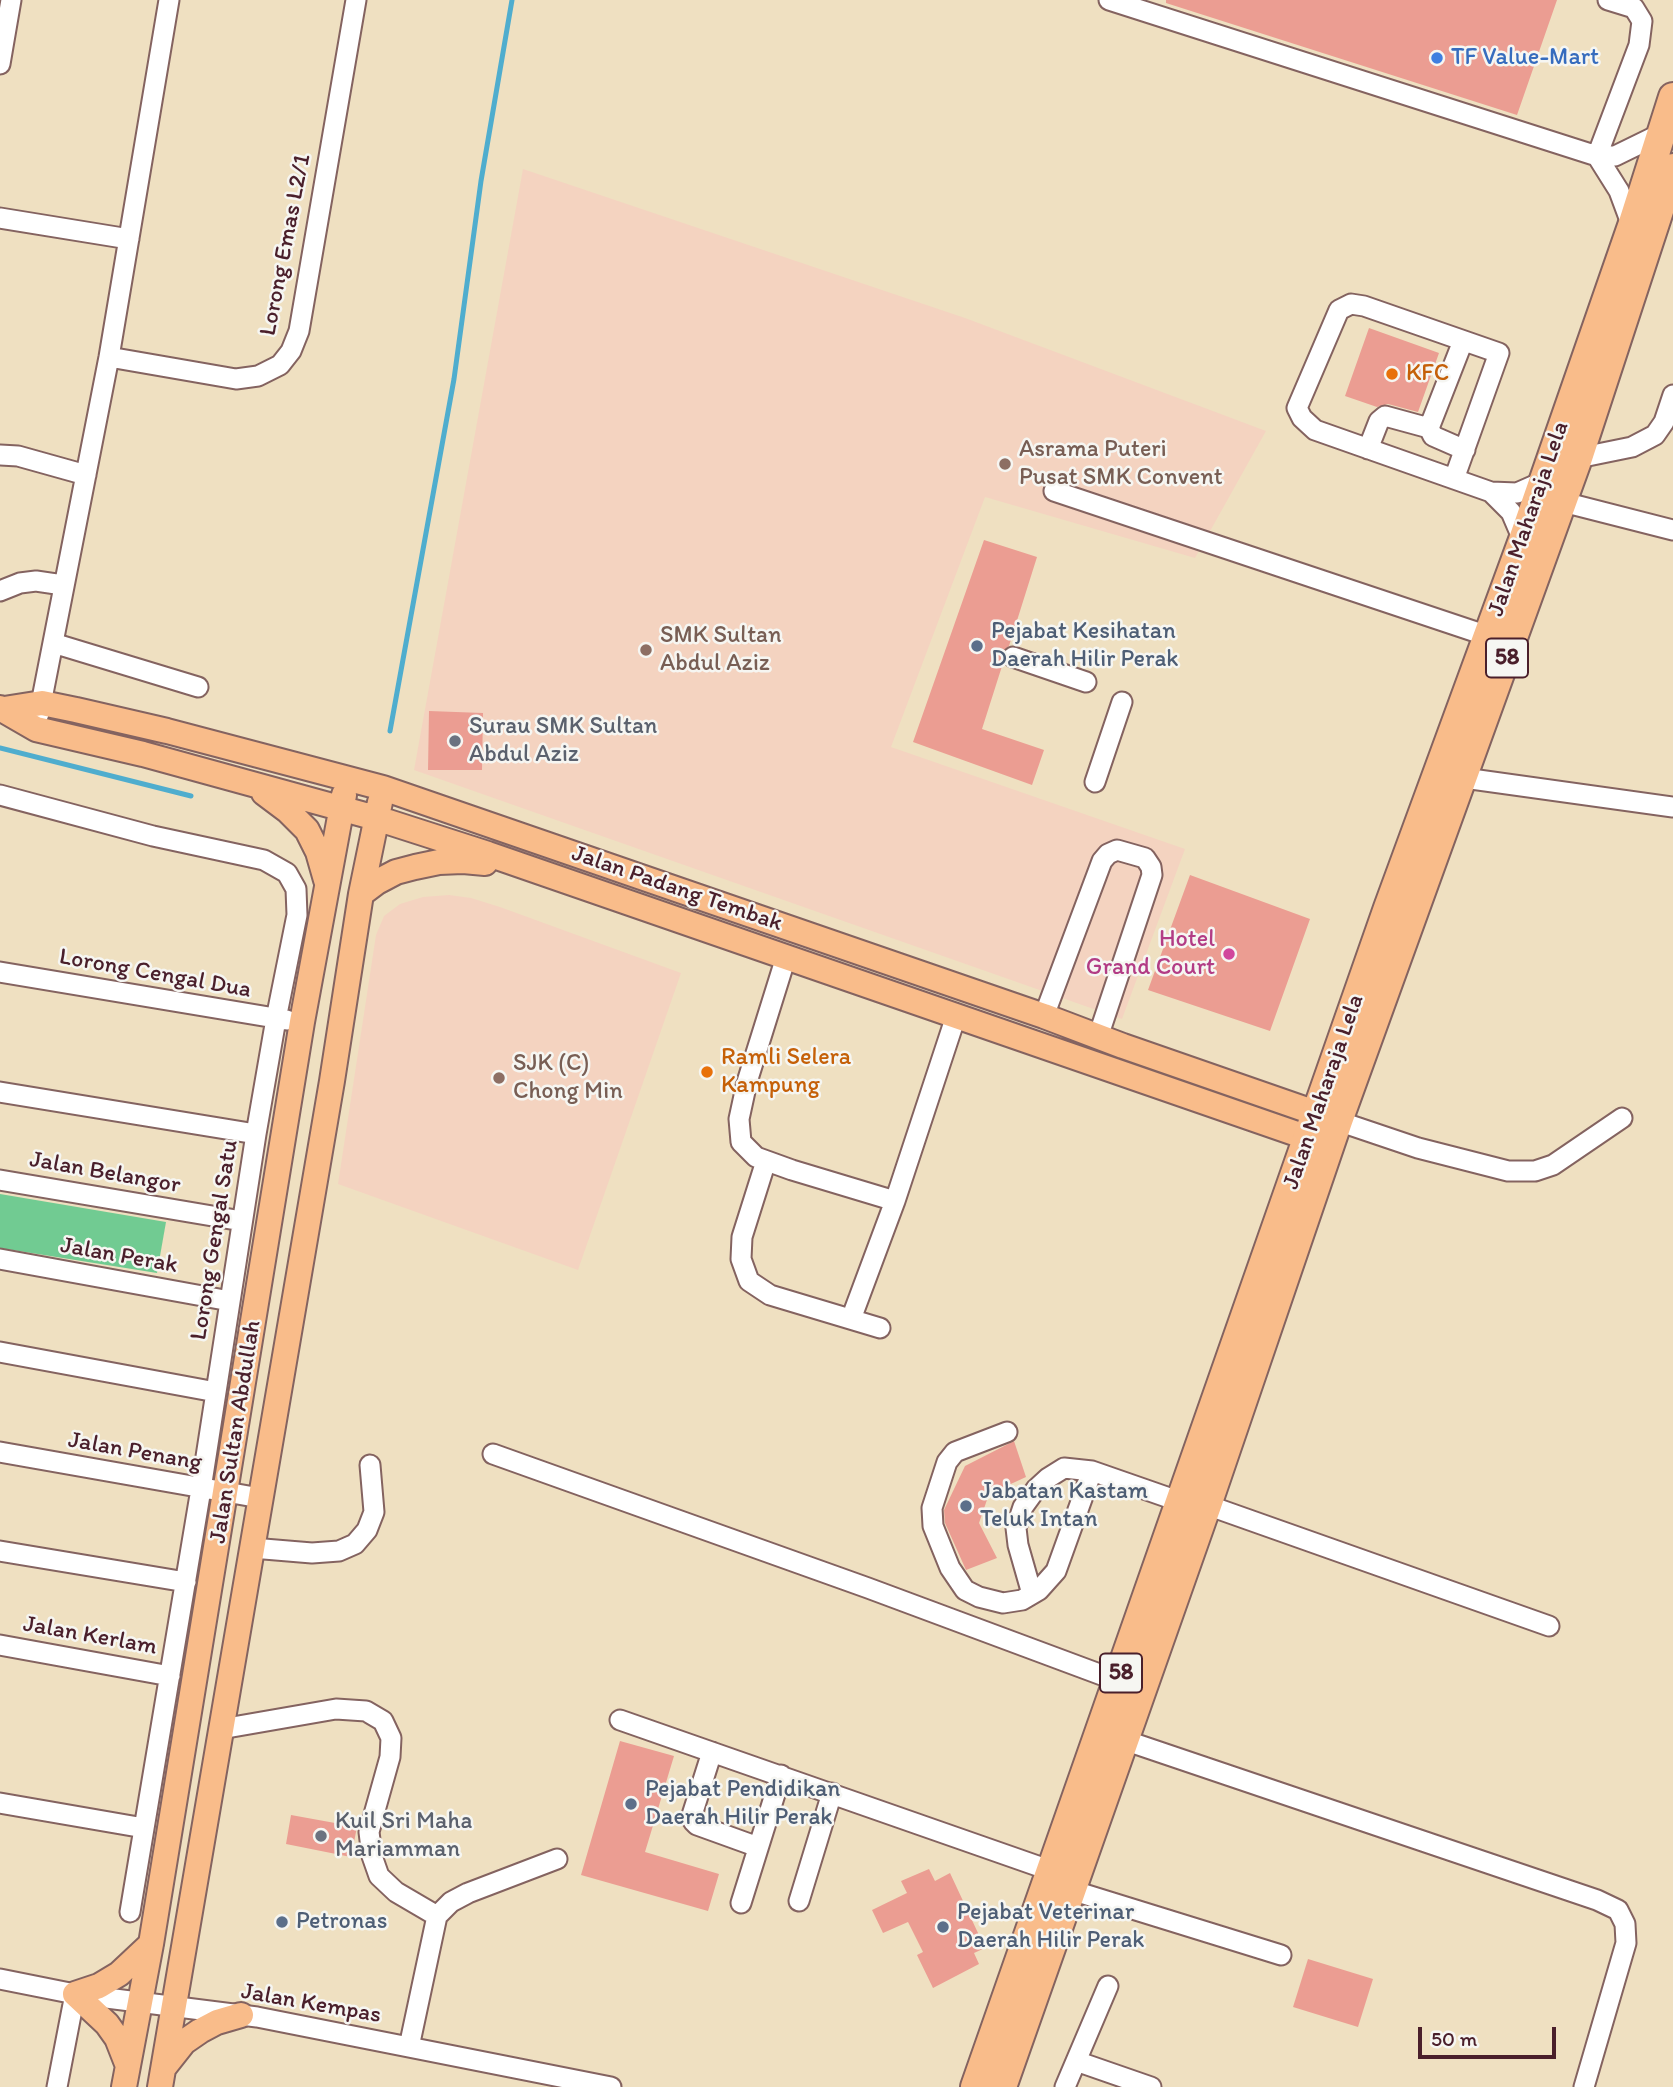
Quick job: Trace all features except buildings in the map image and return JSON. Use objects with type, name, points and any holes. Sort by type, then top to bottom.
[{"type":"highway","name":"Jalan Maharaja Lela","points":[[975,2087],[1061,1880],[1124,1740],[1194,1503],[1323,1130],[1488,636],[1632,226],[1673,97]]},
{"type":"highway","name":"Jalan Maharaja Lela","points":[[1323,1130],[1464,778],[1563,502],[1672,176]]},
{"type":"highway","name":"Jalan Maharaja Lela","points":[[1002,2087],[1118,1681],[1194,1503]]},
{"type":"main road","name":"Jalan Padang Tembak","points":[[2,709],[42,703],[167,731],[383,788],[1044,1016],[1323,1130]]},
{"type":"main road","name":"Jalan Padang Tembak","points":[[2,709],[36,729],[143,754],[376,818],[956,1016],[1323,1130]]},
{"type":"main road","name":"Jalan Sultan Abdullah","points":[[126,2077],[152,1944],[302,1022],[348,777]]},
{"type":"main road","points":[[249,783],[288,811],[307,830],[318,852],[327,885]]},
{"type":"main road","name":"Jalan Sultan Abdullah","points":[[162,2078],[362,894],[383,788]]},
{"type":"main road","points":[[362,894],[396,872],[439,862],[463,861],[531,869]]},
{"type":"main road","points":[[302,1022],[314,1033],[332,1081]]},
{"type":"main road","points":[[126,2077],[117,2038],[107,2024],[75,1994],[99,1986],[119,1975],[152,1944]]},
{"type":"main road","points":[[162,2078],[184,2042],[217,2022],[241,2015]]},
{"type":"street","points":[[0,64],[11,0]]},
{"type":"street","points":[[36,729],[109,357],[169,0]]},
{"type":"street","name":"Lorong Emas L2/1","points":[[109,357],[236,379],[258,376],[280,366],[291,351],[299,331],[356,0]]},
{"type":"street","points":[[1109,0],[1597,156],[1615,156],[1662,134]]},
{"type":"street","points":[[1597,156],[1639,45],[1642,21],[1634,8],[1608,0]]},
{"type":"street","points":[[1597,156],[1619,191],[1632,226]]},
{"type":"street","points":[[0,218],[130,239]]},
{"type":"street","points":[[1454,479],[1499,353],[1364,306],[1351,304],[1339,310],[1297,408],[1302,418],[1315,430],[1368,449],[1491,492],[1517,493],[1542,482]]},
{"type":"street","points":[[1463,341],[1429,428],[1433,436],[1465,450]]},
{"type":"street","points":[[1578,458],[1632,447],[1655,435],[1664,422],[1673,396]]},
{"type":"street","points":[[1368,449],[1379,421],[1385,416],[1429,428]]},
{"type":"street","points":[[0,455],[18,456],[86,475]]},
{"type":"street","points":[[1054,491],[1488,636]]},
{"type":"street","points":[[1491,492],[1511,512],[1523,540]]},
{"type":"street","points":[[1563,502],[1673,530]]},
{"type":"street","points":[[0,591],[20,583],[36,581],[64,585]]},
{"type":"street","points":[[53,643],[198,687]]},
{"type":"street","points":[[1013,657],[1086,682]]},
{"type":"street","points":[[1095,782],[1122,702]]},
{"type":"street","points":[[1464,778],[1673,807]]},
{"type":"street","name":"Lorong Gengal Satu","points":[[0,795],[153,836],[264,860],[287,873],[296,889],[297,915],[256,1134],[186,1582],[130,1912]]},
{"type":"street","points":[[1044,1016],[1102,861],[1117,850],[1145,858],[1151,867],[1152,875],[1098,1037]]},
{"type":"street","points":[[786,957],[747,1082],[739,1119],[741,1142],[756,1157],[766,1161],[895,1202]]},
{"type":"street","name":"Lorong Cengal Dua","points":[[0,972],[302,1022]]},
{"type":"street","points":[[851,1319],[895,1202],[956,1016]]},
{"type":"street","points":[[0,1092],[256,1134]]},
{"type":"street","points":[[1323,1130],[1431,1151],[1508,1171],[1535,1171],[1553,1165],[1622,1118]]},
{"type":"street","points":[[766,1161],[741,1237],[741,1259],[749,1281],[770,1295],[880,1328]]},
{"type":"street","name":"Jalan Belangor","points":[[0,1180],[242,1221]]},
{"type":"street","name":"Jalan Perak","points":[[0,1259],[230,1301]]},
{"type":"street","points":[[0,1352],[216,1392]]},
{"type":"street","points":[[1007,1433],[955,1452],[947,1462],[932,1507],[933,1526],[950,1568],[965,1590],[979,1597],[1003,1603],[1022,1600],[1039,1590],[1056,1571],[1092,1471]]},
{"type":"street","name":"Jalan Penang","points":[[0,1452],[260,1498]]},
{"type":"street","points":[[493,1454],[1118,1681]]},
{"type":"street","points":[[252,1548],[312,1553],[339,1551],[355,1544],[367,1530],[374,1512],[370,1465]]},
{"type":"street","points":[[1032,1594],[1016,1528],[1023,1507],[1042,1483],[1064,1468],[1092,1471],[1194,1503],[1549,1626]]},
{"type":"street","points":[[0,1551],[186,1582]]},
{"type":"street","name":"Jalan Kerlam","points":[[0,1645],[170,1676]]},
{"type":"street","points":[[221,1729],[336,1709],[366,1711],[383,1721],[391,1738],[390,1757],[369,1832],[372,1856],[379,1876],[396,1892],[437,1916]]},
{"type":"street","points":[[620,1720],[832,1793],[1061,1880],[1281,1955]]},
{"type":"street","points":[[1124,1740],[1597,1900],[1618,1910],[1625,1924],[1626,1943],[1584,2087]]},
{"type":"street","points":[[712,1752],[692,1815],[693,1821],[697,1825],[758,1847]]},
{"type":"street","points":[[741,1903],[781,1775]]},
{"type":"street","points":[[799,1901],[832,1793]]},
{"type":"street","points":[[0,1803],[145,1828]]},
{"type":"street","points":[[409,2047],[437,1916],[451,1902],[468,1893],[557,1859]]},
{"type":"street","name":"Jalan Kempas","points":[[0,1979],[75,1994],[241,2015],[611,2087]]},
{"type":"street","points":[[1065,2087],[1108,1986]]},
{"type":"street","points":[[57,2087],[75,1994]]},
{"type":"street","points":[[1076,2062],[1151,2087]]},
{"type":"shaded area","name":"SMK Sultan Abdul Aziz","points":[[523,169],[965,318],[1266,431],[1195,558],[985,497],[891,747],[1185,849],[1122,1019],[414,770]]},
{"type":"shaded area","name":"SJK (C) Chong Min","points":[[449,895],[471,898],[500,907],[681,973],[578,1270],[338,1184],[376,935],[384,916],[400,904],[423,897]]},
{"type":"green space","points":[[0,1194],[166,1222],[157,1273],[0,1248]]},
{"type":"waterway","points":[[390,731],[454,379],[481,181],[512,0]]},
{"type":"waterway","points":[[0,748],[191,796]]},
{"type":"place","name":"TF Value-Mart","points":[[1437,58]]},
{"type":"place","name":"KFC","points":[[1392,374]]},
{"type":"place","name":"Asrama Puteri Pusat SMK Convent","points":[[1005,464]]},
{"type":"place","name":"Pejabat Kesihatan Daerah Hilir Perak","points":[[977,646]]},
{"type":"place","name":"SMK Sultan Abdul Aziz","points":[[646,650]]},
{"type":"place","name":"Surau SMK Sultan Abdul Aziz","points":[[455,741]]},
{"type":"place","name":"Hotel Grand Court","points":[[1229,954]]},
{"type":"place","name":"Ramli Selera Kampung","points":[[707,1072]]},
{"type":"place","name":"SJK (C) Chong Min","points":[[499,1078]]},
{"type":"place","name":"Jabatan Kastam Teluk Intan","points":[[966,1506]]},
{"type":"place","name":"Pejabat Pendidikan Daerah Hilir Perak","points":[[631,1804]]},
{"type":"place","name":"Kuil Sri Maha Mariamman","points":[[321,1836]]},
{"type":"place","name":"Petronas","points":[[282,1922]]},
{"type":"place","name":"Pejabat Veterinar Daerah Hilir Perak","points":[[943,1927]]}]
